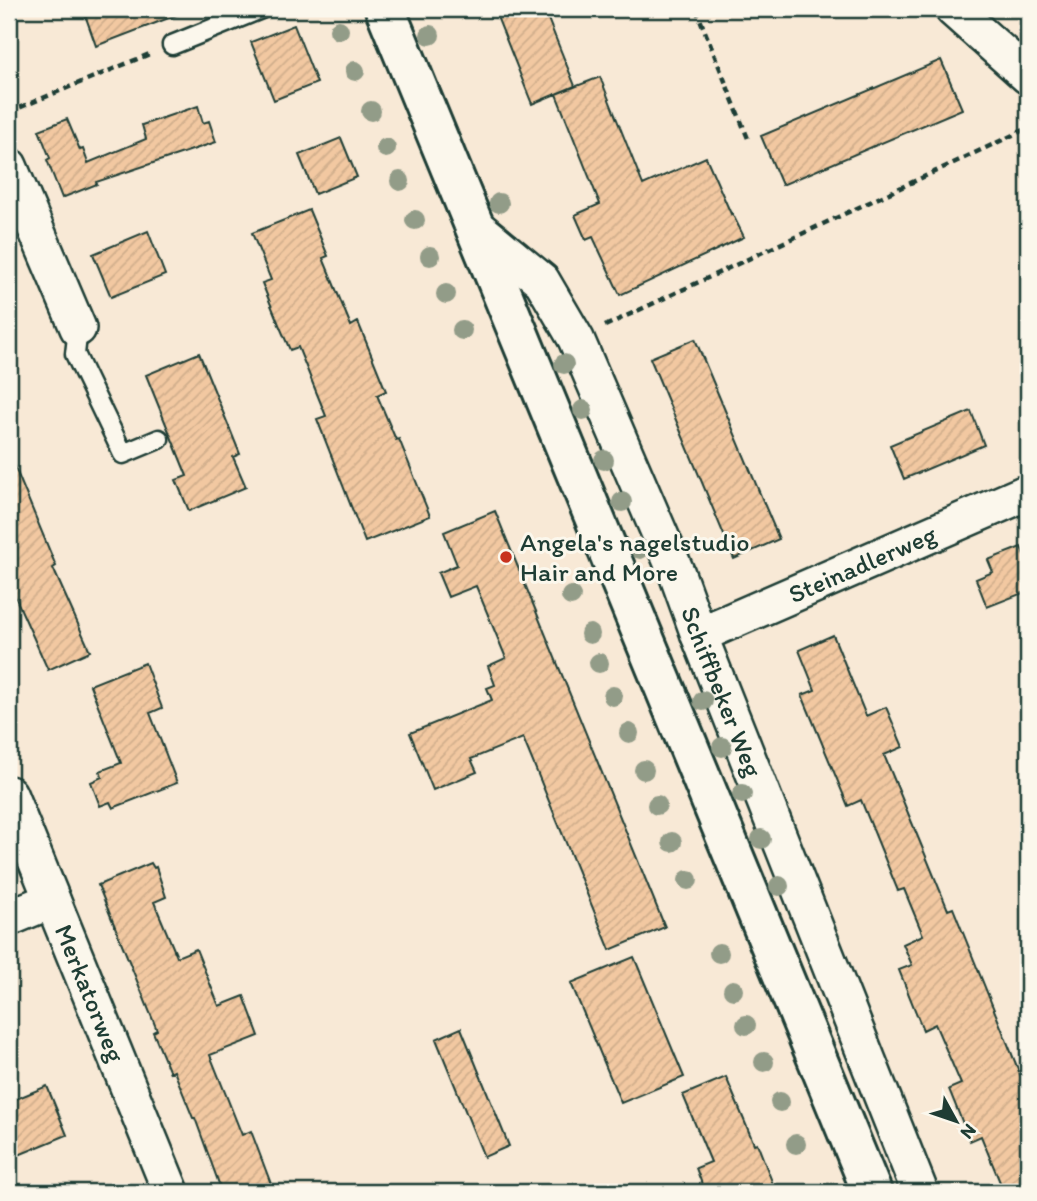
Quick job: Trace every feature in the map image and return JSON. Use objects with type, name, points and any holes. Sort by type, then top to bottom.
[{"type":"main road","name":"Schiffbeker Weg","points":[[385,9],[872,1192]]},
{"type":"street","points":[[953,9],[1028,76]]},
{"type":"street","points":[[9,166],[78,328]]},
{"type":"street","name":"Schiffbeker Weg","points":[[474,225],[542,281],[576,339],[677,574],[920,1192]]},
{"type":"street","name":"Steinadlerweg","points":[[699,635],[1028,492]]},
{"type":"street","name":"Merkatorweg","points":[[9,794],[171,1192]]},
{"type":"street","points":[[9,918],[52,900]]},
{"type":"lane","points":[[172,45],[261,9]]},
{"type":"lane","points":[[78,328],[75,354],[123,454],[159,439]]},
{"type":"path","points":[[696,9],[749,141]]},
{"type":"path","points":[[9,112],[172,45]]},
{"type":"path","points":[[576,339],[1028,128]]},
{"type":"building","points":[[83,9],[187,9],[187,11],[96,46]]},
{"type":"building","points":[[494,9],[544,9],[575,86],[532,104]]},
{"type":"building","points":[[294,25],[317,83],[274,100],[251,42]]},
{"type":"building","points":[[941,60],[962,109],[782,185],[761,136]]},
{"type":"building","points":[[600,77],[643,185],[706,157],[744,237],[620,295],[593,237],[586,240],[575,215],[600,204],[556,94]]},
{"type":"building","points":[[198,106],[203,123],[209,121],[216,142],[96,182],[97,184],[62,198],[39,130],[67,119],[88,163],[146,139],[142,125]]},
{"type":"building","points":[[341,138],[357,177],[315,194],[299,155]]},
{"type":"building","points":[[309,210],[328,256],[323,258],[351,326],[358,322],[386,391],[377,395],[396,440],[399,439],[430,516],[365,542],[317,419],[326,416],[298,347],[290,350],[262,283],[271,280],[252,233]]},
{"type":"building","points":[[148,231],[165,275],[111,297],[93,254]]},
{"type":"building","points":[[695,339],[779,539],[734,559],[650,358]]},
{"type":"building","points":[[199,353],[240,454],[233,457],[246,487],[189,511],[176,480],[187,476],[146,375]]},
{"type":"building","points":[[971,411],[984,445],[904,479],[890,445]]},
{"type":"building","points":[[9,453],[56,566],[53,568],[90,651],[48,670],[9,583]]},
{"type":"building","points":[[495,511],[665,927],[610,950],[523,738],[471,759],[477,772],[433,790],[410,733],[492,700],[487,688],[495,685],[488,666],[506,658],[476,586],[448,597],[438,573],[457,565],[444,532]]},
{"type":"building","points":[[1021,547],[1028,565],[1028,591],[987,607],[976,579],[993,572],[988,560]]},
{"type":"building","points":[[833,635],[866,716],[886,707],[903,747],[884,755],[948,910],[953,908],[1028,1094],[1028,1127],[1020,1130],[1028,1152],[1028,1192],[1004,1192],[981,1136],[970,1141],[949,1089],[961,1084],[935,1024],[923,1030],[899,970],[912,965],[903,944],[923,935],[904,889],[898,891],[861,800],[848,806],[802,695],[815,690],[799,650]]},
{"type":"building","points":[[145,663],[162,708],[150,713],[177,783],[113,808],[110,802],[100,806],[91,782],[102,777],[100,771],[121,763],[90,685]]},
{"type":"building","points":[[151,863],[156,867],[166,897],[154,902],[177,957],[196,949],[219,1006],[244,996],[259,1036],[210,1055],[242,1135],[251,1131],[274,1192],[222,1192],[195,1118],[174,1071],[170,1073],[153,1032],[157,1030],[98,885]]},
{"type":"building","points":[[634,957],[684,1077],[621,1103],[571,983]]},
{"type":"building","points":[[461,1028],[509,1146],[484,1157],[436,1039]]},
{"type":"building","points":[[726,1077],[754,1144],[757,1143],[776,1192],[705,1192],[696,1168],[711,1162],[683,1095]]},
{"type":"building","points":[[47,1086],[67,1135],[9,1159],[9,1102]]},
{"type":"place","name":"Angela's nagelstudio Hair and More","points":[[506,557]]}]
